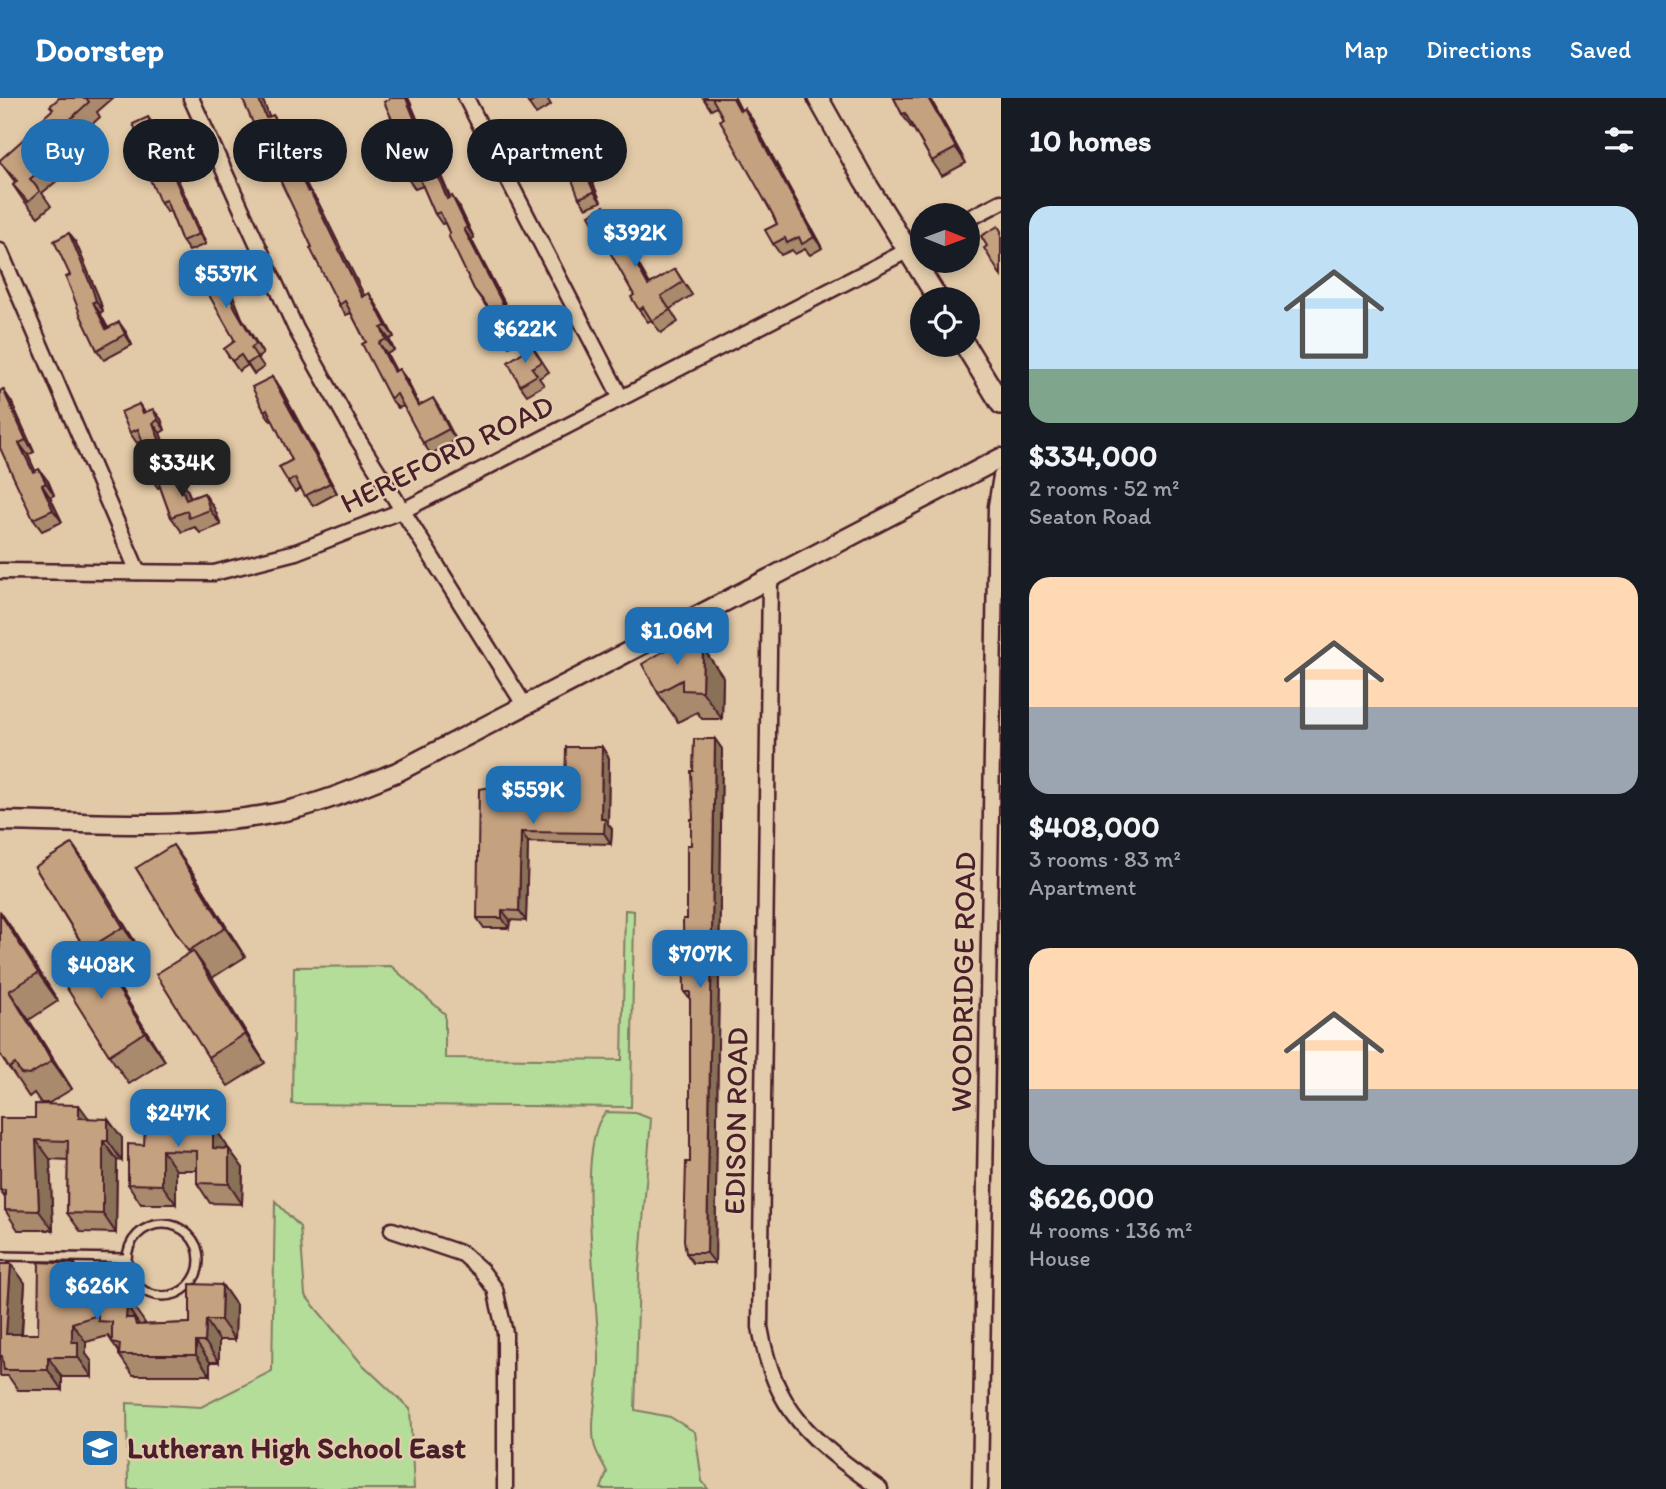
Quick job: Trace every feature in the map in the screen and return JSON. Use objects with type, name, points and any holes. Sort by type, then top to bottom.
[{"type":"main road","points":[[818,98],[864,180],[910,240]]},
{"type":"main road","points":[[972,357],[1001,404]]},
{"type":"street","points":[[191,98],[296,329],[357,438],[525,706]]},
{"type":"street","points":[[466,98],[621,398]]},
{"type":"street","points":[[980,213],[1001,202]]},
{"type":"street","name":"HEREFORD ROAD","points":[[0,570],[214,573],[296,552],[404,510],[910,249]]},
{"type":"street","points":[[0,250],[138,572]]},
{"type":"street","points":[[0,821],[182,823],[276,813],[340,795],[397,772],[1001,458]]},
{"type":"street","name":"WOODRIDGE ROAD","points":[[980,1489],[998,752],[996,506],[1001,476]]},
{"type":"street","name":"EDISON ROAD","points":[[770,580],[760,1327],[775,1385],[792,1413],[818,1444],[880,1489]]},
{"type":"street","points":[[392,1230],[463,1254],[481,1270],[495,1289],[505,1333],[505,1489]]},
{"type":"lane","points":[[166,1224],[177,1227],[194,1242],[199,1265],[187,1287],[164,1296],[141,1289],[133,1280],[125,1258],[136,1236],[145,1229],[166,1224]]},
{"type":"lane","points":[[0,1256],[125,1258]]},
{"type":"lane","points":[[44,1257],[44,1271]]},
{"type":"green space","points":[[625,910],[634,911],[631,1107],[292,1104],[294,967],[391,966],[445,1014],[445,1058],[622,1060]]},
{"type":"green space","points":[[606,1112],[636,1113],[651,1119],[639,1273],[635,1410],[670,1417],[695,1432],[702,1481],[708,1489],[601,1489],[607,1472],[596,1450],[593,1433],[599,1362],[590,1192],[591,1157],[596,1130]]},
{"type":"green space","points":[[275,1201],[300,1227],[305,1295],[361,1363],[410,1409],[414,1489],[128,1489],[127,1403],[201,1407],[272,1371]]},
{"type":"building","points":[[59,98],[86,98],[89,102],[70,119],[42,119],[53,109],[50,106]]},
{"type":"building","points":[[242,98],[258,98],[266,118],[273,115],[275,119],[251,119]]},
{"type":"building","points":[[391,98],[406,98],[415,119],[392,119],[384,102]]},
{"type":"building","points":[[525,98],[539,98],[529,104]]},
{"type":"building","points":[[712,98],[733,98],[740,111],[744,108],[814,237],[802,244],[799,237],[787,243],[785,238],[773,244],[765,230],[777,224],[724,128],[720,120],[723,118]]},
{"type":"building","points":[[894,98],[928,98],[956,148],[932,161]]},
{"type":"building","points":[[21,141],[21,182],[32,182],[40,191],[28,202],[13,185],[17,181],[0,160]]},
{"type":"building","points":[[151,182],[176,182],[199,234],[182,241],[166,200],[160,202]]},
{"type":"building","points":[[281,182],[303,182],[308,192],[310,191],[362,297],[369,293],[386,326],[381,328],[386,339],[379,343],[394,372],[399,369],[418,406],[433,398],[449,429],[423,443],[397,394],[390,398],[362,344],[366,342],[345,301],[339,305],[310,248],[312,247]]},
{"type":"building","points":[[421,182],[440,182],[447,199],[452,196],[467,227],[464,229],[507,312],[511,310],[521,327],[502,337],[495,325],[492,327],[483,312],[489,308],[474,289],[440,212],[435,214]]},
{"type":"building","points":[[573,182],[590,182],[594,192],[579,198]]},
{"type":"building","points":[[604,206],[648,285],[675,269],[683,282],[661,296],[670,310],[652,321],[643,307],[639,310],[631,297],[634,295],[589,215]]},
{"type":"building","points":[[998,226],[1001,231],[1001,276],[984,248],[987,246],[981,236]]},
{"type":"building","points":[[69,233],[92,288],[96,301],[93,302],[106,329],[119,322],[125,334],[97,350],[66,277],[70,275],[54,241]]},
{"type":"building","points":[[214,256],[235,308],[256,344],[251,348],[257,357],[247,364],[241,355],[232,361],[224,349],[235,341],[192,265]]},
{"type":"building","points":[[532,346],[542,362],[532,368],[537,375],[520,385],[508,362]]},
{"type":"building","points":[[272,377],[330,483],[305,496],[295,478],[288,482],[279,467],[292,460],[267,409],[264,411],[252,387]]},
{"type":"building","points":[[3,389],[26,440],[19,443],[33,472],[39,469],[46,483],[42,485],[53,510],[33,519],[0,448],[0,391]]},
{"type":"building","points":[[139,404],[143,413],[153,409],[158,420],[153,423],[166,458],[163,459],[168,472],[151,478],[143,456],[147,454],[138,429],[130,433],[121,412]]},
{"type":"building","points":[[177,474],[186,500],[204,493],[210,510],[189,518],[187,511],[171,517],[158,481]]},
{"type":"building","points":[[684,639],[703,648],[702,691],[682,690],[682,680],[658,693],[642,664]]},
{"type":"building","points":[[694,739],[715,739],[707,1253],[686,1253],[684,1240],[686,1162],[690,1162],[690,992],[684,992],[683,919],[687,919],[687,845],[691,845],[693,819],[691,771]]},
{"type":"building","points":[[566,747],[602,747],[601,819],[605,819],[604,833],[521,832],[519,911],[502,910],[502,918],[477,918],[479,789],[498,786],[501,789],[565,791]]},
{"type":"building","points":[[72,844],[123,927],[86,950],[35,867]]},
{"type":"building","points":[[173,845],[225,928],[188,951],[136,868]]},
{"type":"building","points":[[0,913],[38,973],[9,991],[52,1061],[29,1075],[21,1074],[15,1064],[9,1068],[0,1054]]},
{"type":"building","points":[[93,948],[145,1032],[109,1055],[56,971]]},
{"type":"building","points":[[193,951],[245,1034],[208,1057],[156,974]]},
{"type":"building","points":[[35,1104],[79,1105],[79,1118],[108,1119],[108,1141],[103,1141],[103,1214],[67,1213],[68,1141],[36,1140],[39,1211],[5,1210],[5,1190],[0,1190],[0,1118],[35,1118]]},
{"type":"building","points":[[154,1112],[205,1113],[204,1126],[213,1126],[213,1148],[229,1149],[229,1184],[197,1183],[197,1151],[162,1150],[162,1185],[128,1184],[128,1144],[144,1145],[145,1125],[153,1125]]},
{"type":"building","points":[[39,1262],[75,1264],[73,1287],[80,1288],[80,1301],[131,1303],[127,1306],[126,1318],[134,1318],[136,1325],[190,1323],[190,1284],[222,1285],[221,1320],[206,1320],[205,1342],[196,1342],[196,1355],[119,1355],[120,1344],[112,1342],[112,1322],[98,1321],[98,1315],[72,1323],[72,1342],[78,1342],[78,1357],[48,1357],[48,1370],[4,1370],[0,1356],[0,1264],[11,1264],[6,1334],[38,1334]]},
{"type":"place","name":"Lutheran High School East","points":[[100,1448]]}]
